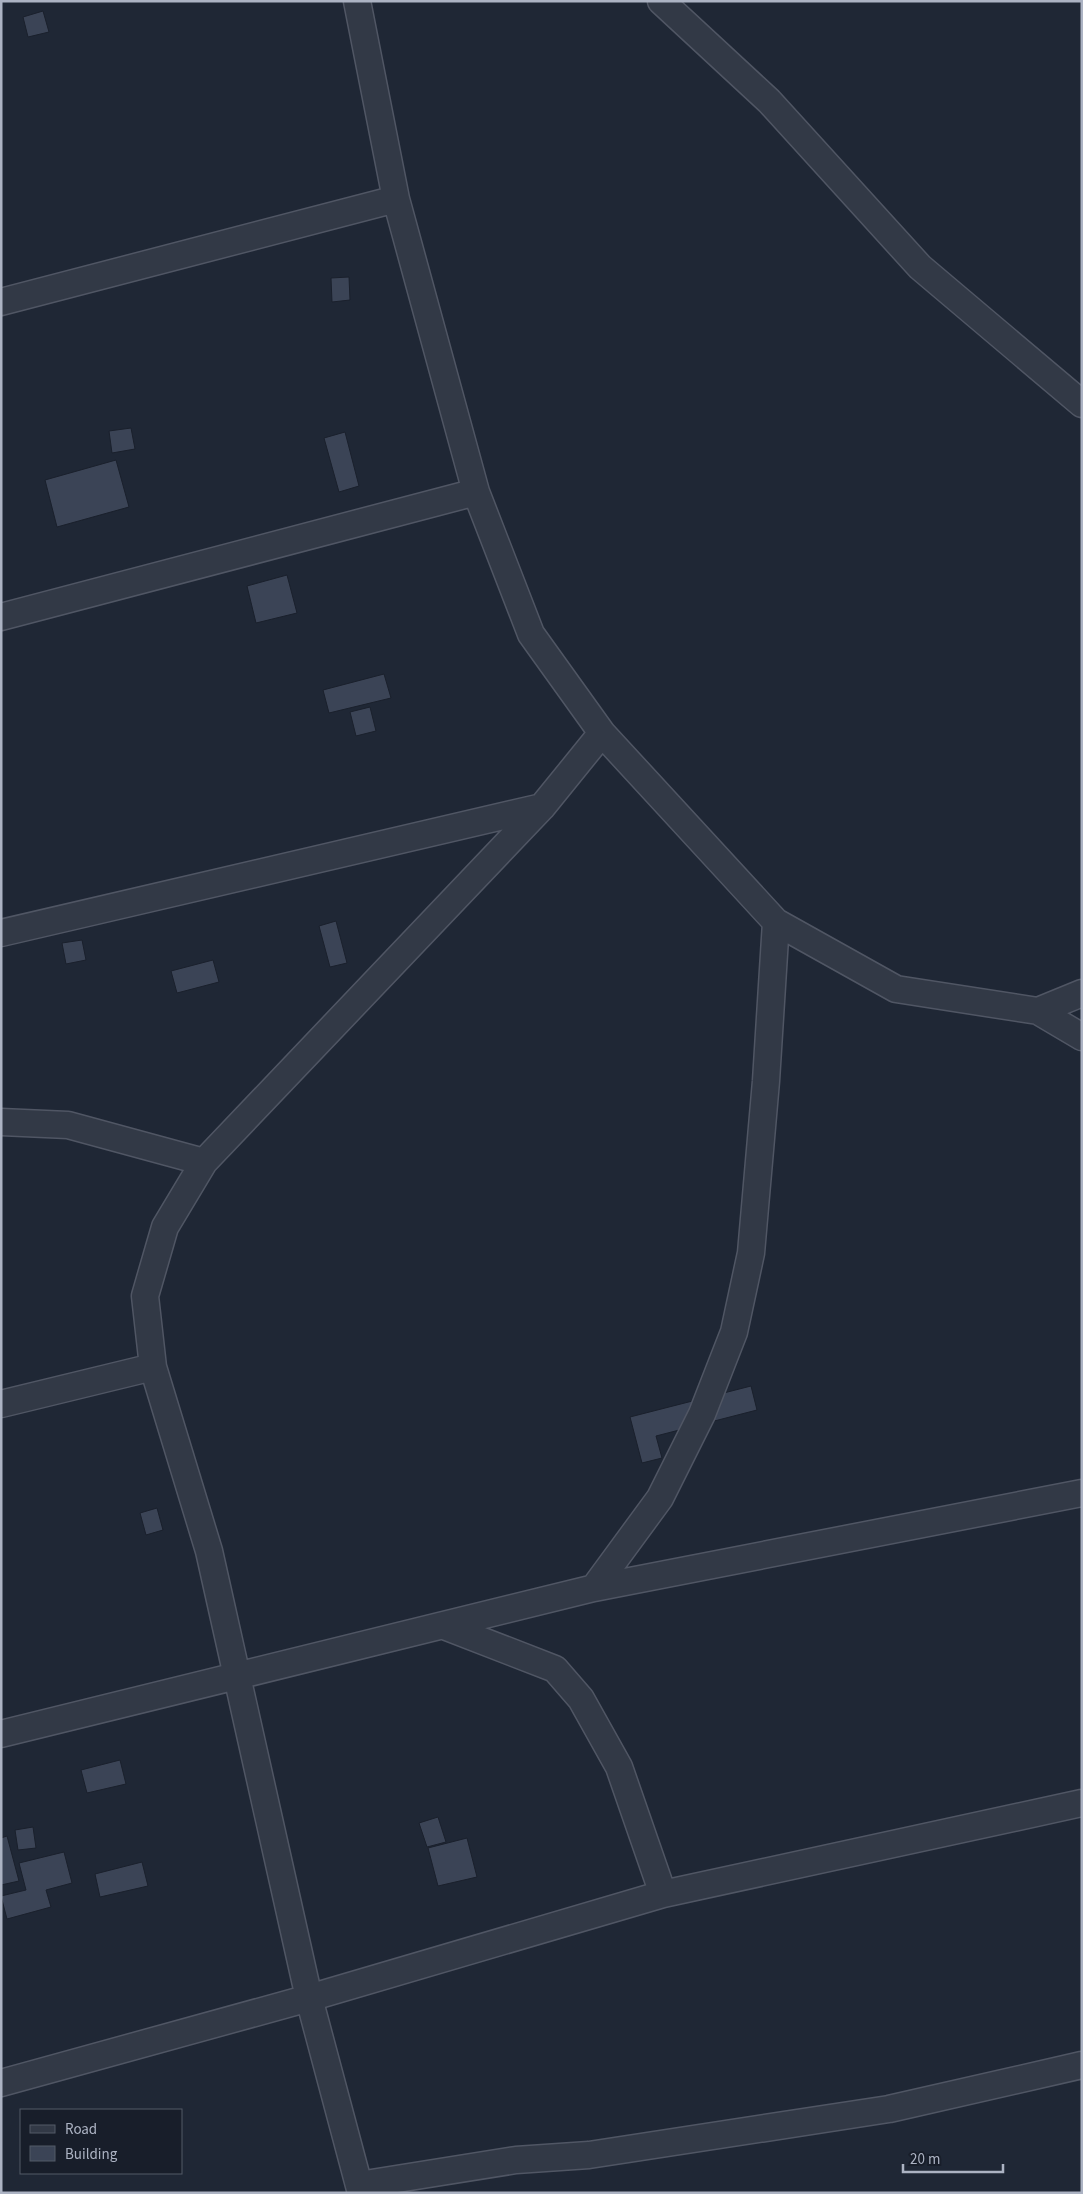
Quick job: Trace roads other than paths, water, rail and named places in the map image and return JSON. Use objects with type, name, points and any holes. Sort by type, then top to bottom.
[{"type":"street","points":[[357,1],[396,199],[476,492],[531,634],[602,733],[776,922],[896,989],[1038,1011],[1082,1037]]},
{"type":"street","points":[[661,1],[769,102],[920,268],[1082,404]]},
{"type":"street","points":[[1,302],[396,199]]},
{"type":"street","points":[[1,617],[476,492]]},
{"type":"street","points":[[602,733],[542,807],[204,1162],[165,1226],[145,1296],[153,1367],[209,1551],[309,1998],[360,2189],[516,2160],[590,2155],[889,2109],[1082,2065]]},
{"type":"street","points":[[1,933],[542,807]]},
{"type":"street","points":[[594,1588],[660,1498],[702,1414],[734,1332],[751,1253],[766,1081],[776,922]]},
{"type":"street","points":[[1038,1011],[1082,993]]},
{"type":"street","points":[[1,1122],[68,1125],[204,1162]]},
{"type":"street","points":[[1,1404],[153,1367]]},
{"type":"street","points":[[1,1734],[236,1678],[594,1588],[1082,1493]]},
{"type":"street","points":[[444,1626],[555,1669],[581,1699],[619,1767],[663,1894]]},
{"type":"street","points":[[1,2083],[309,1998],[663,1894],[1082,1804]]}]
